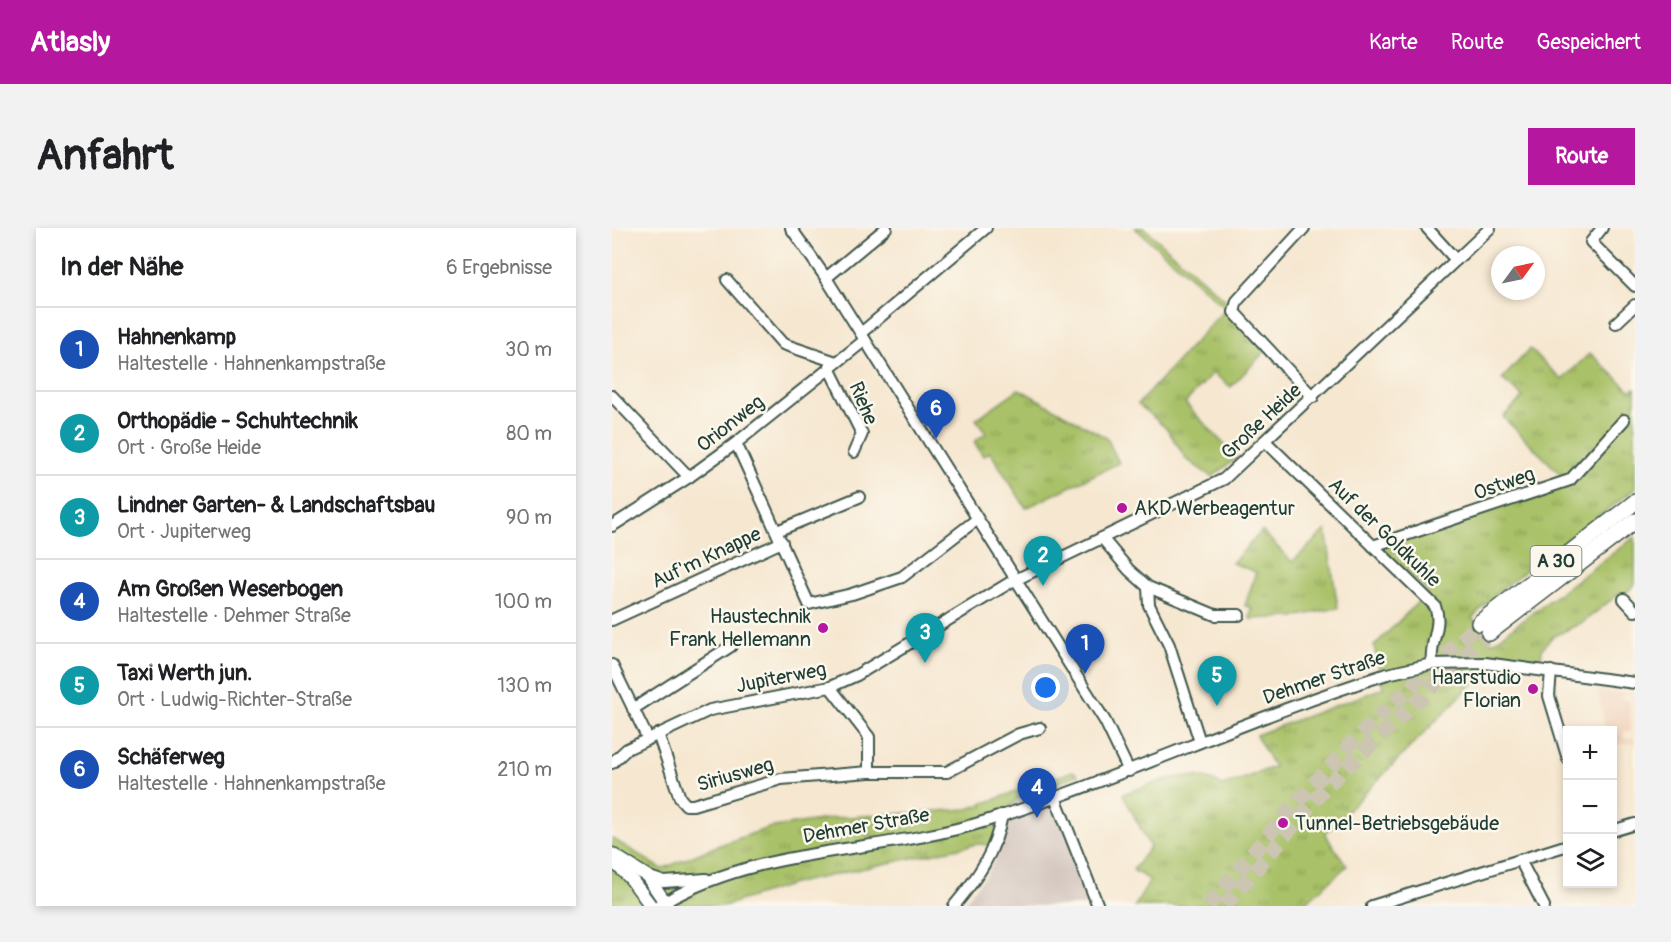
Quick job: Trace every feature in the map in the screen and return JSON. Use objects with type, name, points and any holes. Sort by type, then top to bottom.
[{"type":"highway","name":"A 30","points":[[1635,502],[1484,628],[1635,521]]},
{"type":"main road","points":[[612,854],[647,876],[664,905]]},
{"type":"main road","points":[[612,860],[631,879],[651,906]]},
{"type":"street","points":[[792,228],[826,278],[976,520],[1105,721],[1129,771]]},
{"type":"street","name":"Orionweg","points":[[612,526],[689,477],[736,443],[832,365],[986,228]]},
{"type":"street","points":[[1304,228],[1237,301],[1234,312],[1313,397]]},
{"type":"street","points":[[1426,228],[1456,260]]},
{"type":"street","name":"Große Heide","points":[[1015,580],[1224,479],[1266,442],[1490,228]]},
{"type":"street","points":[[1602,228],[1591,242],[1635,286]]},
{"type":"street","points":[[826,278],[881,230]]},
{"type":"street","points":[[727,280],[783,344],[832,365]]},
{"type":"street","points":[[1616,323],[1635,305]]},
{"type":"street","name":"Riehe","points":[[832,365],[862,434],[854,452]]},
{"type":"street","points":[[612,396],[689,477]]},
{"type":"street","name":"Ostweg","points":[[1373,546],[1570,480],[1624,420]]},
{"type":"street","name":"Auf der Goldkuhle","points":[[1266,442],[1435,606],[1439,616],[1430,647],[1432,664]]},
{"type":"street","name":"Auf'm Knappe","points":[[736,443],[809,604],[852,594],[902,577],[976,520]]},
{"type":"street","name":"Auf'm Knappe","points":[[777,531],[859,496]]},
{"type":"street","points":[[1102,538],[1129,570],[1148,587],[1215,615],[1239,615]]},
{"type":"street","name":"Auf'm Knappe","points":[[612,620],[782,542]]},
{"type":"street","name":"Jupiterweg","points":[[612,763],[627,749],[710,710],[830,687],[911,645],[1015,580]]},
{"type":"street","points":[[1148,587],[1149,605],[1169,645],[1200,742]]},
{"type":"street","points":[[1624,599],[1635,610]]},
{"type":"street","points":[[633,709],[731,646]]},
{"type":"street","name":"Dehmer Straße","points":[[664,905],[716,878],[787,859],[948,830],[1002,816],[1129,771],[1361,682],[1432,664],[1485,663],[1635,683]]},
{"type":"street","points":[[612,665],[633,709],[653,737]]},
{"type":"street","points":[[1551,672],[1549,696],[1563,742]]},
{"type":"street","points":[[830,687],[869,737],[869,772]]},
{"type":"street","name":"Siriusweg","points":[[653,737],[680,798],[686,805],[693,805],[781,779],[869,772],[947,771],[1019,734],[1040,728]]},
{"type":"street","points":[[1055,797],[1098,906]]},
{"type":"street","points":[[954,906],[980,874],[989,858],[1002,816]]},
{"type":"street","points":[[1617,829],[1635,824]]},
{"type":"street","points":[[1372,906],[1563,847]]},
{"type":"street","points":[[1520,860],[1544,906]]},
{"type":"street","points":[[647,876],[664,882],[716,878]]},
{"type":"shaded area","points":[[1598,690],[1635,694],[1622,695],[1622,700],[1629,700],[1631,731],[1624,732],[1624,738],[1635,738],[1635,743],[1617,745],[1617,726],[1604,726]]},
{"type":"shaded area","points":[[1049,785],[1097,906],[962,906],[985,876],[999,852],[990,845],[1017,798]]},
{"type":"green space","points":[[1135,228],[1144,228],[1230,304],[1227,309],[1266,350],[1231,387],[1213,373],[1185,403],[1237,458],[1212,477],[1186,459],[1168,430],[1138,404],[1226,308]]},
{"type":"green space","points":[[1530,349],[1562,380],[1590,353],[1631,391],[1635,388],[1635,489],[1501,589],[1472,618],[1492,643],[1635,537],[1635,584],[1623,596],[1620,593],[1583,622],[1552,637],[1542,649],[1541,659],[1496,653],[1477,679],[1325,834],[1347,866],[1302,906],[1135,906],[1150,880],[1133,870],[1150,847],[1123,794],[1160,781],[1186,776],[1211,780],[1223,786],[1274,767],[1256,735],[1383,688],[1374,646],[1428,592],[1375,543],[1566,480],[1503,417],[1523,397],[1502,379]]},
{"type":"green space","points":[[1019,389],[1107,438],[1119,463],[1026,508],[990,452],[983,456],[974,442],[986,433],[976,419]]},
{"type":"green space","points":[[1326,530],[1338,608],[1294,617],[1250,619],[1251,607],[1245,606],[1256,572],[1232,563],[1262,531],[1292,562]]},
{"type":"green space","points":[[1073,771],[1078,775],[1017,798],[990,845],[977,844],[796,883],[723,906],[612,906],[612,838],[662,869],[768,828],[833,818],[968,809]]},
{"type":"tunnel","points":[[1208,906],[1279,822],[1355,739],[1479,623]]},
{"type":"tunnel","points":[[1225,906],[1326,787],[1489,633]]},
{"type":"place","name":"Schäferweg","points":[[936,439]]},
{"type":"place","name":"AKD Werbeagentur","points":[[1122,508]]},
{"type":"place","name":"Orthopädie - Schuhtechnik","points":[[1043,586]]},
{"type":"place","name":"Haustechnik Frank Hellemann","points":[[823,628]]},
{"type":"place","name":"Lindner Garten- & Landschaftsbau","points":[[925,663]]},
{"type":"place","name":"Hahnenkamp","points":[[1085,674]]},
{"type":"place","name":"Haarstudio Florian","points":[[1533,689]]},
{"type":"place","name":"Taxi Werth jun.","points":[[1217,706]]},
{"type":"place","name":"Am Großen Weserbogen","points":[[1037,818]]},
{"type":"place","name":"Tunnel-Betriebsgebäude","points":[[1283,823]]}]
